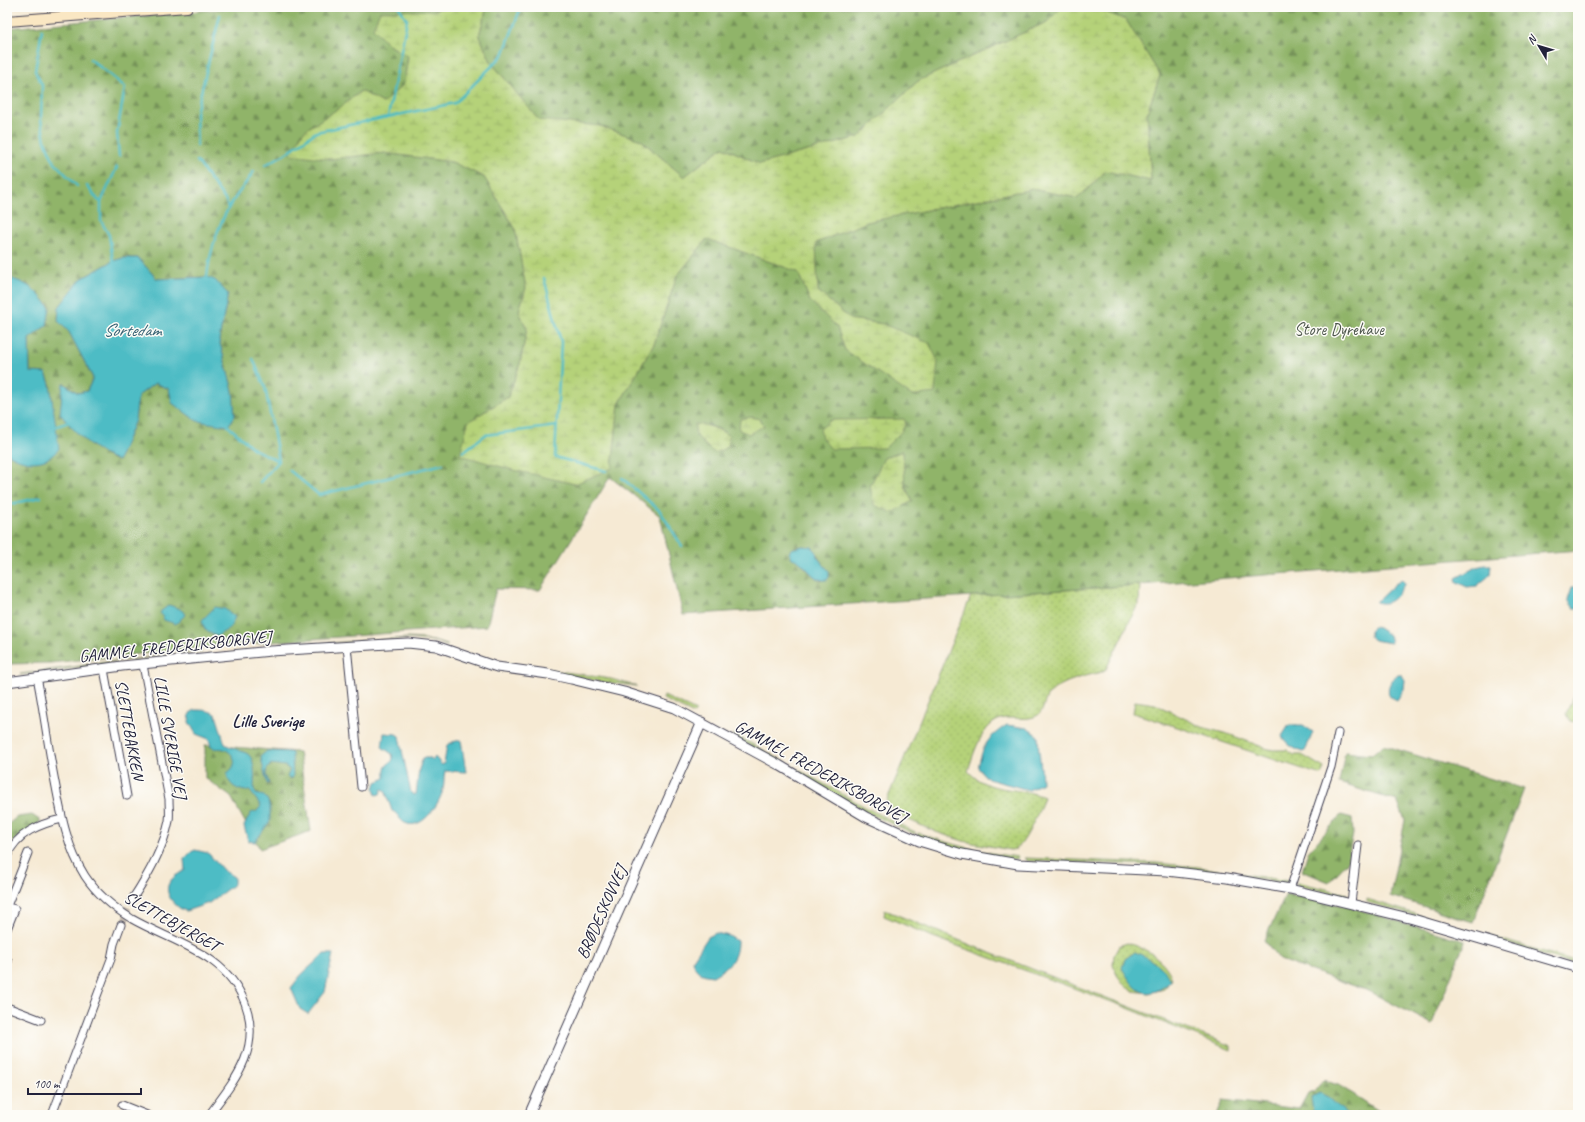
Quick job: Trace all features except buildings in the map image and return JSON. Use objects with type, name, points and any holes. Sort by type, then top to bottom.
[{"type":"main road","points":[[7,21],[186,7]]},
{"type":"street","name":"GAMMEL FREDERIKSBORGVEJ","points":[[7,682],[104,669],[263,652],[408,643],[436,646],[497,667],[548,674],[624,692],[674,708],[779,765],[866,817],[919,842],[962,854],[1018,864],[1167,871],[1227,878],[1290,889],[1351,903],[1578,968]]},
{"type":"street","points":[[347,646],[361,787]]},
{"type":"street","name":"LILLE SVERIGE VEJ","points":[[131,901],[146,878],[160,848],[169,820],[169,799],[143,665]]},
{"type":"street","name":"SLETTEBAKKEN","points":[[104,669],[127,796]]},
{"type":"street","name":"SLETTEBJERGET","points":[[37,677],[62,819],[70,846],[78,863],[96,889],[107,901],[132,919],[212,960],[228,974],[241,993],[248,1011],[251,1036],[246,1058],[236,1078],[210,1115]]},
{"type":"street","name":"BRØDESKOVVEJ","points":[[529,1115],[702,722]]},
{"type":"street","points":[[1290,889],[1331,767],[1338,733]]},
{"type":"street","points":[[7,856],[16,842],[24,834],[46,822],[62,819]]},
{"type":"street","points":[[1351,903],[1358,845]]},
{"type":"street","points":[[7,929],[15,909],[7,907],[28,853]]},
{"type":"street","points":[[52,1115],[111,959],[114,944],[121,925]]},
{"type":"street","points":[[7,1007],[41,1020]]},
{"type":"street","points":[[122,1105],[148,1115]]},
{"type":"green space","name":"Store Dyrehave","points":[[243,7],[446,7],[435,10],[389,45],[408,56],[404,84],[383,103],[361,91],[342,106],[330,159],[384,153],[452,162],[484,177],[515,228],[526,288],[519,311],[527,329],[520,364],[508,397],[468,422],[612,467],[619,404],[654,344],[677,276],[707,239],[798,272],[810,301],[837,326],[845,350],[883,324],[850,319],[818,291],[816,243],[867,222],[1032,189],[1078,198],[1106,171],[1151,181],[1147,113],[1160,75],[1126,20],[1092,7],[1578,7],[1578,550],[1140,585],[683,615],[660,516],[610,477],[540,590],[496,589],[487,626],[231,645],[50,663],[7,664],[7,453],[14,458],[50,389],[50,384],[46,373],[30,373],[29,338],[47,325],[9,278],[7,285],[7,28]],"holes":[[[123,258],[138,258],[157,279],[207,277],[228,294],[219,340],[233,391],[172,403],[169,389],[155,383],[138,396],[135,420],[118,461],[108,457],[64,383],[78,393],[87,391],[93,378],[69,332],[81,279],[113,261]],[[831,420],[846,421],[820,430]],[[707,425],[719,429],[729,436],[707,448],[696,434]],[[903,451],[905,486],[912,501],[884,458]],[[803,546],[816,551],[827,570],[829,577],[821,581],[817,579],[804,567],[791,549]]]},
{"type":"green space","points":[[446,7],[487,7],[479,35],[491,62],[539,120],[600,126],[641,140],[684,177],[723,147],[760,164],[859,137],[918,81],[1047,22],[1062,7],[1092,7],[1126,20],[1160,75],[1147,113],[1151,181],[1106,171],[1078,198],[1032,189],[867,222],[816,243],[818,291],[850,319],[883,324],[929,343],[938,361],[935,393],[912,396],[845,350],[837,327],[810,301],[798,272],[707,239],[677,276],[654,344],[619,404],[612,468],[575,484],[509,469],[460,455],[468,422],[508,397],[520,364],[527,329],[519,311],[526,288],[515,228],[484,177],[452,162],[384,153],[330,159],[290,154],[304,131],[342,106],[361,91],[383,103],[404,84],[408,56],[389,45],[373,28],[380,11],[435,10]]},
{"type":"green space","points":[[487,7],[1062,7],[1047,22],[918,81],[859,137],[760,164],[723,147],[684,177],[641,140],[600,126],[539,121],[491,62],[479,35]]},
{"type":"green space","points":[[7,337],[9,338],[12,348],[11,353],[7,357]]},
{"type":"green space","points":[[752,417],[760,419],[764,426],[749,434],[739,430],[740,419]]},
{"type":"green space","points":[[904,419],[906,423],[901,432],[885,448],[831,449],[822,438],[820,429],[831,420]]},
{"type":"green space","points":[[695,424],[713,427],[729,436],[728,447],[715,453],[713,452],[697,436],[695,432]]},
{"type":"green space","points":[[903,451],[905,486],[912,501],[893,513],[874,505],[870,486],[884,458]]},
{"type":"green space","points":[[1140,585],[1139,602],[1105,671],[1075,679],[1054,689],[1047,697],[1040,713],[1035,717],[1001,719],[993,723],[987,729],[977,745],[968,771],[976,778],[996,787],[1028,792],[1044,797],[1040,809],[1020,846],[1016,849],[1010,850],[963,841],[936,832],[891,812],[887,805],[887,800],[971,596]]},
{"type":"green space","points":[[408,638],[431,641],[407,639],[296,645]]},
{"type":"green space","points":[[202,653],[124,661],[124,660],[179,654]]},
{"type":"green space","points":[[483,658],[611,679],[637,686],[602,682],[501,663]]},
{"type":"green space","points":[[122,660],[106,664],[20,675],[20,674]]},
{"type":"green space","points":[[1576,691],[1578,693],[1578,722],[1570,721],[1566,714]]},
{"type":"green space","points":[[664,696],[696,711],[694,714],[663,699]]},
{"type":"green space","points":[[1135,701],[1155,704],[1202,727],[1231,735],[1265,748],[1273,750],[1287,750],[1294,755],[1302,755],[1324,768],[1321,775],[1133,713]]},
{"type":"green space","points":[[734,734],[878,814],[915,832],[915,834],[870,814],[733,736]]},
{"type":"green space","points":[[205,745],[299,752],[311,831],[260,849],[231,797],[205,778]]},
{"type":"green space","points":[[1383,745],[1524,789],[1473,922],[1390,896],[1405,820],[1397,801],[1339,783],[1345,752],[1371,755]]},
{"type":"green space","points":[[32,815],[41,821],[11,843],[7,848],[7,825],[17,817]]},
{"type":"green space","points":[[1341,815],[1352,818],[1353,834],[1347,863],[1329,882],[1302,871],[1308,852]]},
{"type":"green space","points":[[918,833],[967,848],[1018,857],[1017,859],[1011,859],[960,850],[917,836]]},
{"type":"green space","points":[[1024,858],[1156,863],[1198,867],[1288,881],[1286,883],[1211,871],[1155,865],[1027,861]]},
{"type":"green space","points":[[1297,882],[1348,895],[1343,896],[1297,885]]},
{"type":"green space","points":[[1286,894],[1350,907],[1465,941],[1432,1024],[1366,990],[1280,960],[1264,940]]},
{"type":"green space","points":[[1367,899],[1480,934],[1479,935],[1367,902]]},
{"type":"green space","points":[[885,910],[983,950],[1231,1046],[1231,1050],[1120,1005],[933,937],[884,916]]},
{"type":"green space","points":[[1486,935],[1578,962],[1578,965],[1486,937]]},
{"type":"green space","points":[[1127,943],[1148,951],[1165,966],[1172,979],[1164,989],[1149,993],[1132,991],[1125,986],[1117,975],[1113,965],[1114,955],[1119,946]]},
{"type":"green space","points":[[1323,1080],[1341,1086],[1385,1115],[1217,1115],[1223,1100],[1299,1109],[1308,1093],[1315,1091]]},
{"type":"water","name":"Sortedam","points":[[123,258],[138,258],[157,279],[207,277],[215,280],[228,294],[219,340],[233,391],[235,416],[228,426],[197,421],[172,403],[169,389],[155,383],[138,396],[135,420],[118,461],[93,447],[60,414],[63,383],[78,393],[87,391],[93,378],[69,332],[58,321],[59,307],[81,279],[113,261]]},
{"type":"water","points":[[9,278],[28,285],[50,308],[47,325],[29,339],[30,372],[46,373],[50,384],[59,449],[49,458],[37,462],[21,460],[7,453],[7,357],[11,353],[12,348],[9,338],[7,337],[7,285]]},
{"type":"water","points":[[803,546],[812,547],[816,551],[817,557],[829,571],[829,577],[827,580],[817,578],[802,563],[792,558],[789,553],[791,549]]},
{"type":"water","points":[[1491,565],[1490,575],[1477,586],[1467,587],[1457,582],[1456,578],[1476,567]]},
{"type":"water","points":[[1402,580],[1405,583],[1394,598],[1386,603],[1376,602],[1395,584]]},
{"type":"water","points":[[1578,585],[1578,608],[1574,608],[1568,600],[1572,588]]},
{"type":"water","points":[[169,605],[180,609],[186,614],[176,624],[164,620],[160,612]]},
{"type":"water","points":[[215,607],[225,609],[235,617],[230,628],[217,636],[206,631],[202,620]]},
{"type":"water","points":[[1375,626],[1389,635],[1391,643],[1374,640],[1369,636],[1371,629]]},
{"type":"water","points":[[1398,675],[1402,675],[1405,680],[1404,689],[1397,700],[1389,696],[1388,689],[1393,679]]},
{"type":"water","points":[[195,710],[204,710],[214,713],[216,715],[225,744],[246,753],[252,759],[254,770],[254,790],[256,794],[264,796],[267,799],[270,807],[270,821],[255,842],[248,841],[244,826],[251,813],[257,811],[261,806],[250,791],[238,789],[229,781],[227,773],[233,768],[234,765],[234,758],[230,752],[224,749],[211,747],[209,739],[196,734],[189,722],[190,713]]},
{"type":"water","points":[[1007,725],[1027,728],[1038,736],[1042,783],[1029,790],[988,779],[978,768],[984,748],[990,738]]},
{"type":"water","points":[[1289,725],[1303,725],[1313,732],[1304,752],[1291,746],[1282,736]]},
{"type":"water","points":[[384,733],[396,734],[399,736],[411,793],[414,795],[416,794],[419,769],[423,758],[431,758],[433,760],[435,757],[442,765],[444,764],[447,745],[461,740],[466,772],[445,771],[443,790],[437,804],[428,816],[417,823],[405,823],[396,813],[392,811],[385,790],[382,789],[380,794],[376,795],[374,788],[376,782],[385,778],[386,766],[393,758],[392,754],[382,747]]},
{"type":"water","points":[[267,751],[292,753],[293,778],[289,779],[287,777],[290,770],[285,766],[271,764],[267,769],[266,774],[269,783],[267,784],[261,758]]},
{"type":"water","points":[[195,850],[208,853],[223,870],[234,877],[234,884],[209,903],[186,911],[174,903],[168,894],[168,889],[173,878],[185,870],[184,859]]},
{"type":"water","points":[[716,933],[729,936],[737,941],[737,948],[731,962],[727,966],[713,976],[705,975],[695,968],[692,961],[708,937]]},
{"type":"water","points":[[1135,952],[1156,964],[1165,972],[1171,981],[1163,987],[1149,993],[1137,989],[1122,968],[1125,959]]},
{"type":"water","points":[[324,954],[333,954],[325,992],[308,1014],[300,1009],[291,988],[301,975]]},
{"type":"water","points":[[1320,1093],[1328,1097],[1348,1115],[1316,1115],[1313,1110],[1311,1098]]},
{"type":"waterway","points":[[388,117],[407,20],[399,7]]},
{"type":"waterway","points":[[265,165],[285,154],[316,132],[455,103],[503,55],[521,7]]},
{"type":"waterway","points":[[197,146],[196,113],[220,15]]},
{"type":"waterway","points":[[42,30],[35,71],[42,85],[41,120],[45,141],[54,162],[77,186]]},
{"type":"waterway","points":[[90,59],[125,87],[117,133],[119,156]]},
{"type":"waterway","points":[[197,161],[226,201],[228,208]]},
{"type":"waterway","points":[[113,261],[109,235],[101,221],[101,202],[117,167]]},
{"type":"waterway","points":[[207,277],[212,251],[220,225],[231,204],[254,171]]},
{"type":"waterway","points":[[87,186],[101,202]]},
{"type":"waterway","points":[[544,278],[561,342],[555,457],[606,471]]},
{"type":"waterway","points":[[253,359],[265,387],[279,461]]},
{"type":"waterway","points":[[54,427],[69,422]]},
{"type":"waterway","points":[[228,426],[254,449],[278,461]]},
{"type":"waterway","points":[[463,452],[485,435],[557,426]]},
{"type":"waterway","points":[[260,482],[279,461]]},
{"type":"waterway","points":[[289,470],[319,495],[443,464]]},
{"type":"waterway","points":[[622,478],[660,511],[682,546]]},
{"type":"waterway","points":[[7,505],[41,497]]},
{"type":"tunnel","points":[[121,925],[131,901]]},
{"type":"district","name":"Lille Sverige","points":[[268,721]]}]
